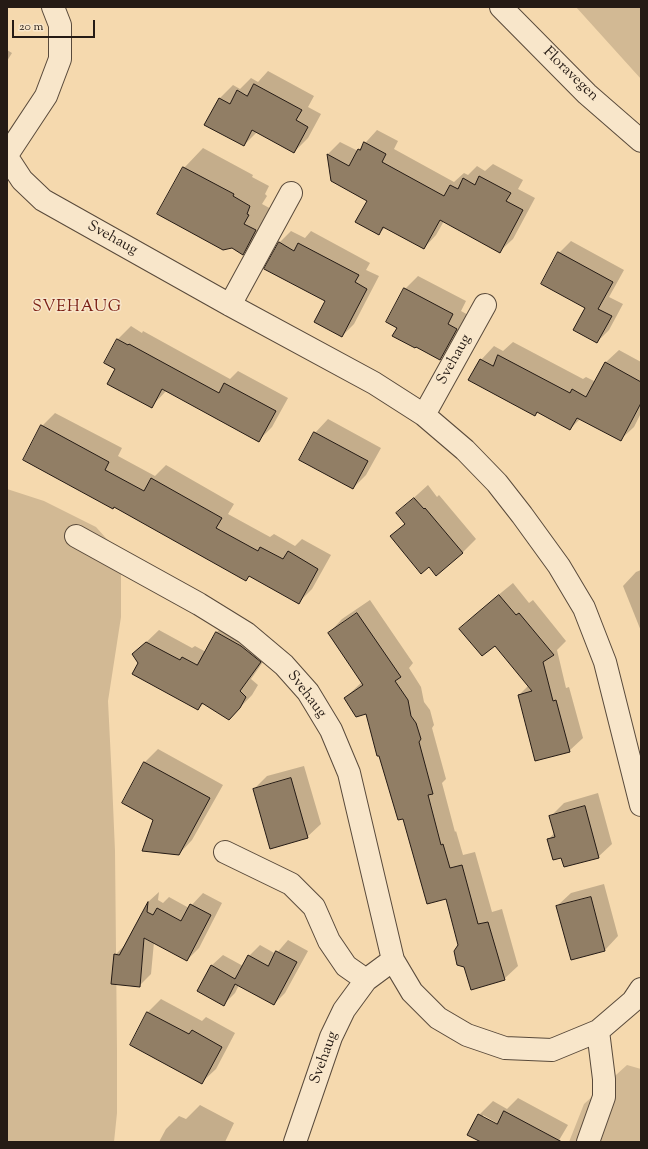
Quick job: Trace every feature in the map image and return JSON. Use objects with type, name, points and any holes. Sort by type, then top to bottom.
[{"type":"street","name":"Svehaug","points":[[53,7],[60,25],[60,60],[46,96],[7,156],[22,180],[43,200],[230,305],[374,383],[424,415],[465,450],[497,483],[558,566],[584,608],[605,662],[641,805]]},
{"type":"street","name":"Floravegen","points":[[502,7],[587,94],[641,141]]},
{"type":"street","points":[[230,305],[291,193]]},
{"type":"street","name":"Svehaug","points":[[424,415],[485,305]]},
{"type":"street","name":"Svehaug","points":[[76,536],[200,604],[246,633],[284,665],[308,692],[331,730],[349,773],[393,960],[412,992],[438,1018],[467,1035],[505,1048],[552,1050],[598,1031],[633,1001],[641,989]]},
{"type":"street","points":[[225,852],[291,884],[314,907],[329,941],[346,966],[366,980]]},
{"type":"street","name":"Svehaug","points":[[295,1142],[331,1037],[344,1010],[366,980],[393,960]]},
{"type":"street","points":[[588,1142],[604,1097],[604,1079],[598,1031]]},
{"type":"shaded area","points":[[576,7],[641,7],[641,79]]},
{"type":"shaded area","points":[[7,489],[44,501],[96,527],[121,555],[121,617],[108,701],[115,851],[117,1113],[114,1142],[7,1142]]},
{"type":"shaded area","points":[[627,1065],[641,1069],[641,1142],[569,1142],[584,1104]]},
{"type":"building","points":[[254,84],[302,110],[296,120],[308,127],[294,153],[252,130],[244,146],[204,125],[219,98],[230,104],[237,90],[247,96]]},
{"type":"building","points":[[364,142],[386,154],[382,162],[444,196],[450,185],[458,189],[463,178],[475,185],[479,176],[511,193],[506,201],[523,210],[500,253],[440,220],[424,249],[383,227],[379,235],[355,222],[367,201],[331,181],[327,154],[349,166],[358,149],[360,150]]},
{"type":"building","points":[[183,167],[234,194],[233,196],[250,206],[247,214],[249,215],[244,224],[256,230],[243,255],[232,248],[223,250],[157,214]]},
{"type":"building","points":[[279,242],[294,251],[298,243],[359,275],[355,282],[367,289],[342,337],[314,322],[325,301],[264,269]]},
{"type":"building","points":[[558,252],[613,282],[598,309],[612,316],[597,343],[573,330],[585,308],[541,284]]},
{"type":"building","points":[[404,288],[453,314],[448,324],[457,329],[440,360],[392,336],[397,328],[386,322]]},
{"type":"building","points":[[117,339],[219,393],[224,383],[276,411],[259,442],[162,389],[152,408],[107,384],[115,369],[104,363]]},
{"type":"building","points":[[498,355],[570,393],[572,389],[586,397],[605,362],[641,382],[641,403],[621,441],[577,418],[570,430],[537,412],[535,416],[468,380],[480,359],[493,366]]},
{"type":"building","points":[[41,425],[109,462],[105,470],[144,491],[151,478],[222,518],[216,528],[258,551],[260,547],[283,559],[288,551],[318,569],[299,604],[249,576],[246,581],[114,507],[113,509],[23,460]]},
{"type":"building","points":[[314,432],[368,461],[353,489],[299,460]]},
{"type":"building","points":[[414,498],[424,509],[425,508],[463,553],[436,576],[429,567],[421,574],[390,536],[405,524],[396,513]]},
{"type":"building","points":[[499,595],[516,615],[519,613],[554,655],[543,662],[553,701],[556,700],[570,752],[535,761],[518,695],[532,691],[495,646],[482,656],[459,629]]},
{"type":"building","points":[[357,613],[401,677],[395,681],[408,700],[411,716],[416,723],[421,739],[419,742],[433,794],[428,795],[441,845],[443,844],[450,868],[462,865],[478,924],[488,922],[505,980],[471,990],[464,967],[457,965],[454,951],[458,945],[446,899],[427,904],[403,819],[398,820],[379,756],[377,756],[366,714],[356,717],[344,698],[363,685],[328,633]]},
{"type":"building","points":[[216,632],[241,646],[261,662],[240,691],[246,697],[240,708],[229,720],[202,703],[198,710],[132,674],[138,663],[132,654],[146,642],[180,660],[182,657],[197,665]]},
{"type":"building","points":[[144,762],[210,798],[179,855],[142,851],[153,820],[122,803]]},
{"type":"building","points":[[291,778],[308,838],[270,849],[253,789]]},
{"type":"building","points":[[585,806],[599,858],[564,867],[561,858],[553,860],[547,839],[555,837],[549,816]]},
{"type":"building","points":[[591,897],[605,951],[571,960],[556,906]]},
{"type":"building","points":[[148,902],[147,912],[153,915],[157,908],[181,921],[190,904],[211,915],[187,961],[144,938],[140,987],[111,984],[114,954],[119,955]]},
{"type":"building","points":[[276,951],[297,962],[274,1005],[235,984],[224,1006],[197,991],[211,965],[235,979],[248,955],[268,966]]},
{"type":"building","points":[[147,1012],[189,1034],[192,1030],[222,1047],[202,1084],[130,1045]]},
{"type":"building","points":[[504,1111],[562,1142],[481,1142],[467,1135],[478,1114],[497,1124]]},
{"type":"district","name":"SVEHAUG","points":[[77,308]]}]
